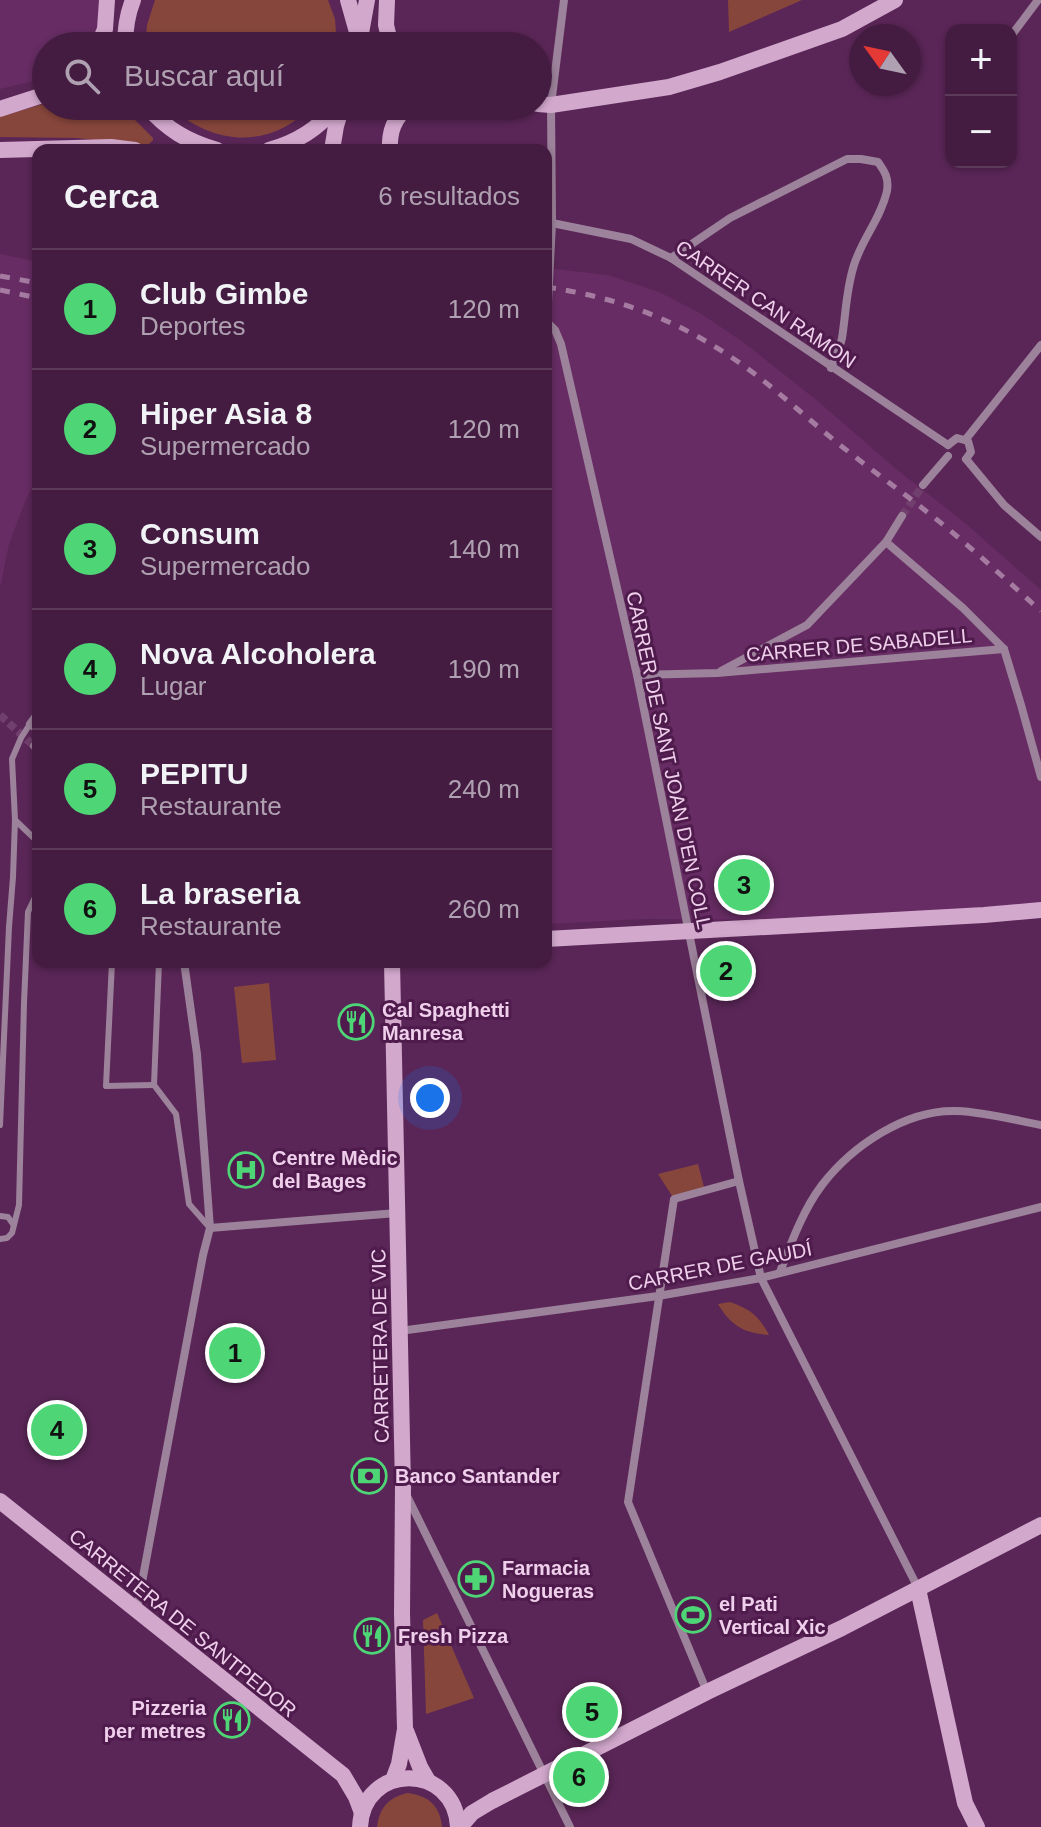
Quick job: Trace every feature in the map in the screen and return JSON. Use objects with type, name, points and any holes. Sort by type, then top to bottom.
[{"type":"street","points":[[104,32],[107,0]]},
{"type":"street","points":[[348,0],[356,32]]},
{"type":"street","points":[[361,32],[367,0]]},
{"type":"street","points":[[387,0],[388,32]]},
{"type":"street","name":"CARRER DE SANT JOAN D'EN COLL","points":[[552,66],[564,0]]},
{"type":"street","points":[[552,104],[669,87],[720,72],[842,29],[895,0]]},
{"type":"street","points":[[1017,28],[1038,0]]},
{"type":"street","points":[[114,32],[130,4]]},
{"type":"street","points":[[125,32],[130,4]]},
{"type":"street","points":[[0,109],[32,99]]},
{"type":"street","points":[[159,120],[196,144]]},
{"type":"street","points":[[287,144],[308,134],[325,120]]},
{"type":"street","points":[[333,144],[337,120]]},
{"type":"street","points":[[390,144],[391,128],[396,120]]},
{"type":"street","name":"CARRER DE SANT JOAN D'EN COLL","points":[[546,120],[546,144]]},
{"type":"street","points":[[0,150],[32,150]]},
{"type":"street","points":[[671,258],[730,218],[847,159],[878,162],[886,173],[887,191],[879,216],[855,262],[845,300],[842,341],[831,368]]},
{"type":"street","name":"CARRER CAN RAMON","points":[[552,223],[631,239],[671,258],[948,445]]},
{"type":"street","name":"CARRER DE SANT JOAN D'EN COLL","points":[[552,327],[561,344],[637,675],[761,1278],[918,1589]]},
{"type":"street","points":[[966,439],[1041,345]]},
{"type":"street","points":[[923,485],[957,460],[971,449],[966,439],[955,438],[948,445],[957,460],[1041,537]]},
{"type":"street","points":[[717,673],[807,625],[886,542],[902,516]]},
{"type":"street","points":[[886,542],[963,608],[1004,649],[1041,777]]},
{"type":"street","name":"CARRER DE SABADELL","points":[[637,675],[717,673],[1004,649]]},
{"type":"street","points":[[552,939],[1041,910]]},
{"type":"street","points":[[136,1612],[210,1228],[197,1054],[185,968]]},
{"type":"street","name":"CARRETERA DE VIC","points":[[387,1783],[399,1764],[405,1729],[392,968]]},
{"type":"street","points":[[780,1272],[794,1234],[821,1186],[846,1159],[890,1126],[916,1117],[958,1111],[1041,1125]]},
{"type":"street","points":[[707,1692],[628,1502],[674,1199],[739,1181]]},
{"type":"street","name":"CARRER DE GAUDÍ","points":[[400,1331],[658,1296],[761,1278],[1041,1207]]},
{"type":"street","points":[[210,1228],[397,1213]]},
{"type":"street","points":[[403,1487],[570,1827]]},
{"type":"street","name":"CARRETERA DE SANTPEDOR","points":[[0,1501],[343,1775],[356,1797],[361,1820]]},
{"type":"street","points":[[459,1827],[480,1807],[1041,1525]]},
{"type":"street","points":[[918,1589],[965,1803],[977,1827]]},
{"type":"street","name":"CARRETERA DE VIC","points":[[405,1729],[428,1781],[449,1798],[459,1827]]},
{"type":"street","name":"CARRETERA DE SANTPEDOR","points":[[343,1775],[387,1783],[411,1777],[428,1781]]},
{"type":"street","points":[[361,1820],[369,1799],[387,1783]]},
{"type":"lane","points":[[0,1125],[15,820],[12,759],[21,738],[32,729]]},
{"type":"lane","points":[[15,820],[32,836]]},
{"type":"lane","points":[[0,1239],[10,1235],[19,1205],[24,1003],[28,912],[32,904]]},
{"type":"lane","points":[[112,968],[106,1086],[154,1085]]},
{"type":"lane","points":[[159,968],[154,1085],[176,1114],[189,1204],[210,1228]]},
{"type":"lane","points":[[1,1213],[13,1224]]},
{"type":"shaded area","points":[[0,0],[114,0],[95,32],[32,32],[32,81],[0,89]]},
{"type":"shaded area","points":[[155,0],[328,0],[336,32],[146,32]]},
{"type":"shaded area","points":[[728,0],[802,0],[729,32]]},
{"type":"shaded area","points":[[32,107],[32,120],[135,120],[153,140],[149,144],[130,144],[77,138],[0,137],[0,117]]},
{"type":"shaded area","points":[[188,120],[296,120],[260,136],[241,138],[204,129]]},
{"type":"shaded area","points":[[0,254],[32,261],[32,488],[9,544],[0,588]]},
{"type":"shaded area","points":[[552,269],[608,275],[659,292],[700,313],[743,342],[819,402],[1041,590],[1041,903],[805,920],[644,919],[552,924]]},
{"type":"shaded area","points":[[269,983],[276,1060],[242,1063],[234,987]]},
{"type":"shaded area","points":[[698,1164],[705,1191],[674,1199],[658,1174]]},
{"type":"shaded area","points":[[730,1302],[753,1314],[769,1335],[745,1330],[733,1323],[718,1304]]},
{"type":"shaded area","points":[[437,1613],[474,1698],[426,1714],[423,1620]]},
{"type":"shaded area","points":[[408,1793],[432,1803],[439,1813],[442,1827],[377,1827],[386,1804]]},
{"type":"tunnel","points":[[902,516],[923,485]]},
{"type":"tunnel","points":[[0,715],[32,744]]},
{"type":"railway","points":[[0,276],[32,282]]},
{"type":"railway","points":[[552,288],[643,311],[687,331],[731,357],[945,526],[1041,611]]},
{"type":"railway","points":[[0,290],[32,297]]},
{"type":"place","name":"Consum","points":[[744,885]]},
{"type":"place","name":"Hiper Asia 8","points":[[726,971]]},
{"type":"place","name":"Cal Spaghetti Manresa","points":[[356,1022]]},
{"type":"place","name":"Centre Mèdic del Bages","points":[[246,1170]]},
{"type":"place","name":"Club Gimbe","points":[[235,1353]]},
{"type":"place","name":"Nova Alcoholera","points":[[57,1430]]},
{"type":"place","name":"Banco Santander","points":[[369,1476]]},
{"type":"place","name":"Farmacia Nogueras","points":[[476,1579]]},
{"type":"place","name":"el Pati Vertical Xic","points":[[693,1615]]},
{"type":"place","name":"Fresh Pizza","points":[[372,1636]]},
{"type":"place","name":"PEPITU","points":[[592,1712]]},
{"type":"place","name":"Pizzeria per metres","points":[[232,1720]]},
{"type":"place","name":"La braseria","points":[[579,1777]]}]
